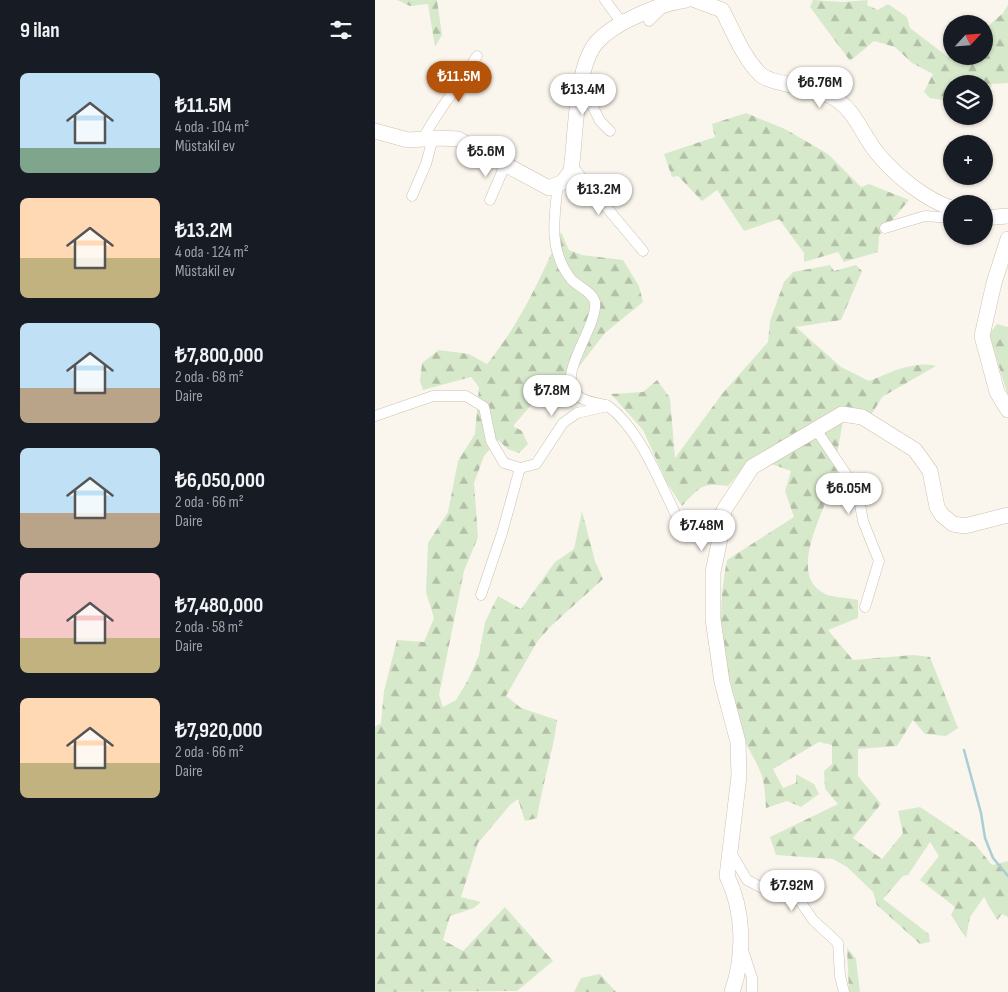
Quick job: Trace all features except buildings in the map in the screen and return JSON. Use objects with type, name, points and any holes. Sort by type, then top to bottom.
[{"type":"street","points":[[605,0],[622,23]]},
{"type":"street","points":[[695,0],[720,5],[750,63],[764,77],[810,89],[840,101],[878,154],[906,180],[937,203],[943,205]]},
{"type":"street","points":[[375,130],[408,140],[458,139],[549,188],[563,182],[571,172],[581,84],[588,57],[596,42],[622,23],[677,1]]},
{"type":"street","points":[[649,21],[677,1]]},
{"type":"street","points":[[411,196],[426,164],[432,120],[448,96],[465,78],[477,56]]},
{"type":"street","points":[[581,84],[600,121],[610,131]]},
{"type":"street","points":[[491,200],[505,166]]},
{"type":"street","points":[[572,166],[643,251]]},
{"type":"street","points":[[558,184],[552,232],[559,260],[571,279],[593,296],[595,303],[578,357],[570,372],[571,385],[576,395],[583,399],[608,406],[622,416],[634,432],[681,525],[686,529],[693,530],[724,510],[752,467],[815,428],[842,414],[862,417],[915,450],[930,471],[937,506],[942,514],[953,524],[965,526],[1008,516]]},
{"type":"street","points":[[885,228],[925,216],[943,217]]},
{"type":"street","points":[[993,217],[1008,216]]},
{"type":"street","points":[[1008,239],[994,284],[982,336],[997,392],[1008,410]]},
{"type":"street","points":[[375,416],[433,396],[466,396],[484,408],[491,441],[504,463],[521,468],[536,464],[563,423],[577,413],[608,406]]},
{"type":"street","points":[[815,428],[846,474],[859,499],[863,521],[879,561],[865,607]]},
{"type":"street","points":[[481,595],[521,468]]},
{"type":"street","points":[[724,510],[713,572],[713,619],[722,682],[738,742],[739,776],[727,876],[733,888],[742,944],[751,978],[752,992]]},
{"type":"street","points":[[729,850],[747,880],[770,892],[800,901],[813,920],[838,943],[840,976],[844,992]]},
{"type":"street","points":[[732,992],[742,944]]},
{"type":"green space","points":[[397,0],[437,0],[442,35],[435,47],[428,4],[410,6]]},
{"type":"green space","points":[[813,0],[843,2],[868,0],[867,5],[878,10],[888,4],[907,17],[910,28],[943,53],[943,65],[993,65],[993,22],[1003,13],[1008,5],[1008,83],[993,84],[993,75],[943,75],[943,100],[930,98],[924,92],[933,74],[912,63],[895,47],[874,41],[850,61],[810,7]]},
{"type":"green space","points":[[746,113],[785,129],[828,154],[861,187],[869,184],[909,200],[879,236],[878,252],[844,262],[838,252],[804,262],[804,253],[779,219],[744,231],[717,190],[702,201],[678,176],[672,177],[664,154],[715,137],[712,124]]},
{"type":"green space","points":[[561,232],[569,250],[582,255],[623,260],[639,286],[643,302],[605,333],[571,377],[533,403],[513,426],[522,431],[528,444],[519,453],[508,449],[498,440],[484,456],[474,483],[478,537],[464,571],[439,695],[443,707],[456,700],[468,680],[479,655],[485,622],[498,596],[521,609],[555,562],[574,549],[582,511],[595,561],[603,579],[551,626],[537,642],[506,696],[521,708],[557,720],[537,818],[525,821],[518,799],[510,805],[478,843],[461,897],[481,902],[474,908],[450,916],[443,940],[463,951],[505,907],[553,961],[517,991],[375,992],[375,727],[381,723],[384,691],[397,640],[424,642],[434,618],[426,592],[428,543],[448,512],[458,461],[475,434],[479,387],[471,377],[423,390],[420,381],[422,363],[439,350],[469,354],[487,364],[520,316],[537,285]]},
{"type":"green space","points":[[830,265],[834,271],[856,265],[862,271],[841,320],[796,327],[841,367],[869,381],[910,366],[936,366],[882,397],[870,417],[845,410],[835,465],[846,496],[842,506],[826,501],[812,539],[809,554],[808,567],[811,579],[818,589],[831,596],[858,600],[858,618],[828,630],[853,660],[913,655],[930,657],[958,728],[946,736],[925,734],[913,720],[897,746],[858,749],[858,776],[881,804],[853,838],[882,859],[903,833],[898,811],[920,807],[974,843],[992,865],[1008,861],[1008,917],[1002,914],[997,920],[984,897],[970,917],[966,938],[951,915],[955,907],[920,880],[939,856],[930,842],[908,875],[903,876],[883,899],[929,934],[930,942],[920,944],[877,905],[873,892],[847,867],[833,859],[776,855],[770,837],[838,804],[825,789],[824,771],[832,764],[832,745],[819,742],[773,769],[783,788],[796,783],[796,774],[814,784],[819,794],[801,807],[787,801],[766,808],[762,775],[742,734],[729,687],[722,645],[721,603],[727,560],[794,517],[785,491],[791,471],[769,463],[744,467],[728,486],[706,486],[693,494],[682,506],[667,483],[643,430],[611,394],[643,392],[657,380],[670,398],[675,458],[722,394],[768,342],[770,321],[784,282],[793,272]]},
{"type":"green space","points":[[997,324],[1008,327],[1008,396],[989,334]]},
{"type":"green space","points":[[847,948],[856,959],[860,992],[849,992]]},
{"type":"green space","points":[[600,974],[616,992],[574,992],[581,978]]},
{"type":"waterway","points":[[964,750],[981,813],[985,838],[993,858],[1008,876]]}]
